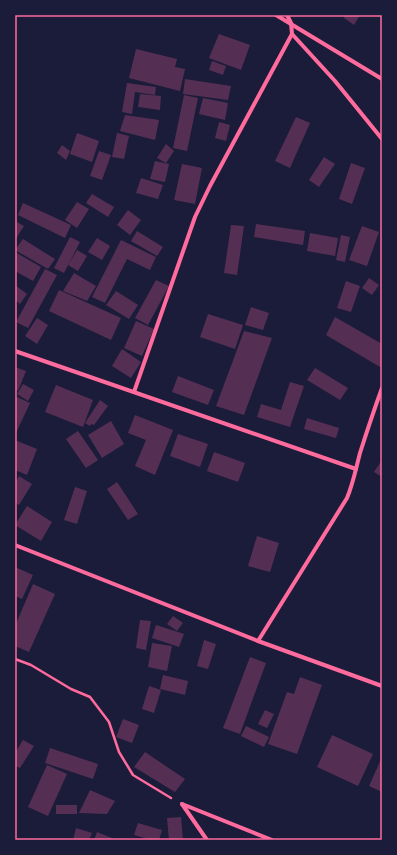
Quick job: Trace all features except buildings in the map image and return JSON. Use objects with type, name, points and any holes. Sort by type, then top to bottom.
[{"type":"street","points":[[276,15],[382,78]]},
{"type":"street","points":[[287,15],[292,34],[335,81],[382,140]]},
{"type":"street","points":[[134,392],[195,217],[210,186],[292,34]]},
{"type":"street","points":[[15,351],[356,469]]},
{"type":"street","points":[[258,641],[347,498],[352,487],[367,430],[382,388]]},
{"type":"street","points":[[15,545],[258,641],[382,686]]},
{"type":"street","points":[[182,804],[207,840]]},
{"type":"street","points":[[182,804],[272,840]]},
{"type":"path","points":[[15,659],[31,665],[71,689],[90,697],[109,722],[119,752],[133,775],[182,804]]}]
